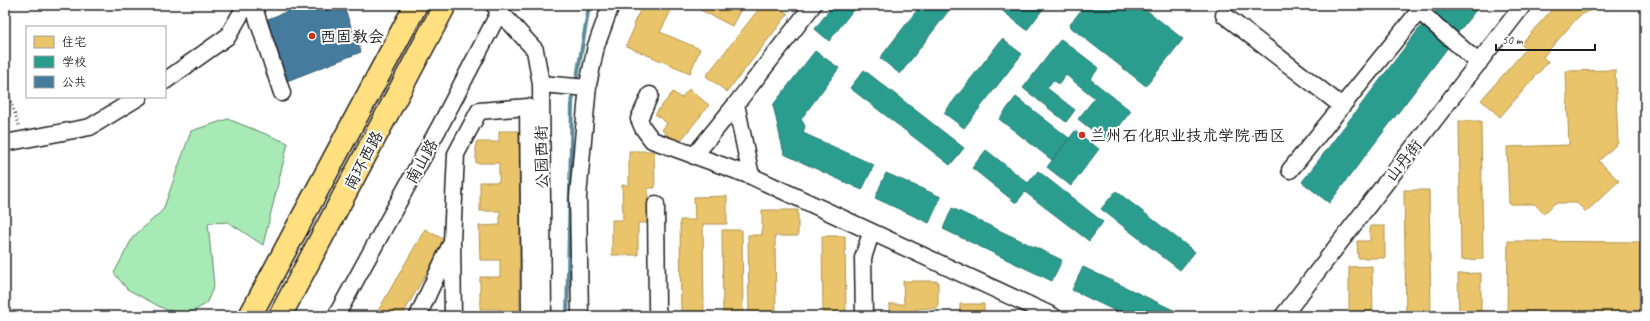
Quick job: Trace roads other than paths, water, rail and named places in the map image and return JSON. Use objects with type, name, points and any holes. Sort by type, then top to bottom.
[{"type":"highway","name":"南环西路","points":[[250,316],[416,5]]},
{"type":"highway","name":"南环西路","points":[[280,316],[445,5]]},
{"type":"street","points":[[166,80],[228,36],[246,5]]},
{"type":"street","points":[[253,5],[282,93]]},
{"type":"street","points":[[580,316],[578,197],[584,88],[596,46],[611,5]]},
{"type":"street","points":[[694,156],[813,5]]},
{"type":"street","name":"山丹街","points":[[1283,316],[1523,5]]},
{"type":"street","name":"公园西街","points":[[499,7],[535,50],[548,85],[543,316]]},
{"type":"street","name":"南山路","points":[[336,316],[441,124],[499,7]]},
{"type":"street","points":[[1290,170],[1421,8],[1478,62]]},
{"type":"street","points":[[1224,15],[1342,106]]},
{"type":"street","points":[[548,85],[584,88]]},
{"type":"street","points":[[650,95],[639,119],[643,128],[652,140],[751,176],[1053,316]]},
{"type":"street","points":[[5,143],[90,127],[138,98]]},
{"type":"street","points":[[736,104],[751,176]]},
{"type":"street","points":[[453,316],[452,241],[456,154],[479,111],[528,106],[530,316]]},
{"type":"street","points":[[656,204],[657,308],[659,316]]},
{"type":"street","points":[[864,316],[863,258],[872,232]]},
{"type":"street","points":[[418,316],[452,241]]},
{"type":"waterway","points":[[576,83],[588,12],[592,5]]},
{"type":"waterway","points":[[567,316],[572,103],[574,89]]},
{"type":"place","name":"西固教会","points":[[312,36]]},
{"type":"place","name":"兰州石化职业技术学院·西区","points":[[1082,135]]}]
